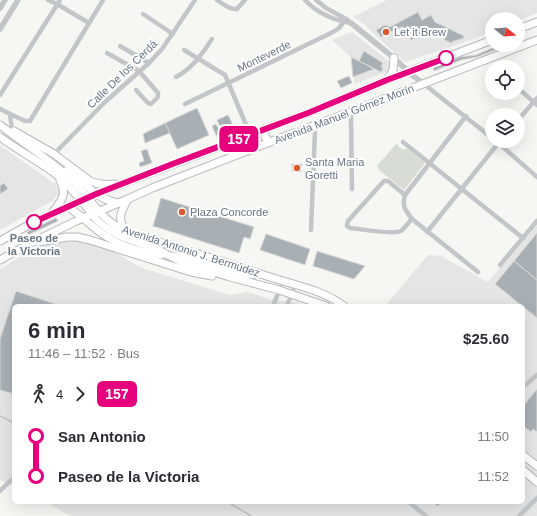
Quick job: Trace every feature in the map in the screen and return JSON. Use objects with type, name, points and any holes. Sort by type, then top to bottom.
[{"type":"main road","points":[[525,26],[537,22]]},
{"type":"main road","name":"Avenida Manuel Gómez Morín","points":[[1,258],[95,212],[152,188],[537,40]]},
{"type":"main road","name":"Avenida Manuel Gómez Morín","points":[[0,241],[34,222],[96,194],[308,113],[387,80],[485,43]]},
{"type":"main road","points":[[387,80],[393,70],[394,58]]},
{"type":"main road","points":[[0,120],[12,129],[54,154],[96,184],[106,185],[130,181]]},
{"type":"main road","name":"Avenida Antonio J. Bermúdez","points":[[0,125],[69,177],[88,198],[95,212],[125,231],[328,296],[341,304]]},
{"type":"main road","points":[[265,129],[265,137],[270,142]]},
{"type":"main road","points":[[248,151],[252,141],[250,134]]},
{"type":"main road","points":[[0,136],[22,142],[42,152],[70,172],[96,194],[118,203]]},
{"type":"main road","points":[[0,136],[10,145],[56,175],[81,201],[95,212],[98,221],[113,233],[153,248],[179,261],[230,277],[280,290],[320,304]]},
{"type":"main road","points":[[52,214],[61,202],[64,193],[64,189],[56,175]]},
{"type":"main road","points":[[125,231],[122,226],[121,213],[122,208],[128,199]]},
{"type":"main road","points":[[67,207],[74,210],[96,229],[118,243],[156,254],[184,257],[242,274],[261,274]]},
{"type":"main road","points":[[29,244],[59,238],[77,238],[106,244],[191,272],[214,277],[230,277]]},
{"type":"main road","points":[[525,457],[537,466]]},
{"type":"main road","points":[[525,472],[537,482]]},
{"type":"street","points":[[0,8],[5,0]]},
{"type":"street","points":[[0,27],[18,0]]},
{"type":"street","points":[[48,0],[59,2],[89,23]]},
{"type":"street","points":[[0,109],[25,121],[30,121],[104,0]]},
{"type":"street","name":"Calle De los Cerdá","points":[[54,154],[105,102],[149,63],[173,34],[196,0]]},
{"type":"street","points":[[217,0],[236,10],[245,0]]},
{"type":"street","points":[[305,0],[317,11],[336,20],[345,20]]},
{"type":"street","points":[[316,0],[351,24],[394,58],[417,80],[466,116],[485,132]]},
{"type":"street","points":[[0,95],[59,2]]},
{"type":"street","points":[[142,14],[173,34]]},
{"type":"street","name":"Monteverde","points":[[185,104],[333,32],[339,28],[345,20]]},
{"type":"street","points":[[176,77],[190,68],[199,59],[212,39]]},
{"type":"street","points":[[120,46],[149,63]]},
{"type":"street","points":[[184,50],[225,75],[250,134]]},
{"type":"street","points":[[107,53],[139,71],[158,93],[158,97],[151,104],[148,103],[136,90]]},
{"type":"street","points":[[525,93],[536,102],[525,113]]},
{"type":"street","points":[[350,112],[352,189]]},
{"type":"street","points":[[10,115],[12,129]]},
{"type":"street","points":[[466,116],[405,195],[404,209],[412,220],[478,272]]},
{"type":"street","points":[[311,230],[314,126]]},
{"type":"street","points":[[403,142],[522,238]]},
{"type":"street","points":[[427,232],[493,148]]},
{"type":"street","points":[[505,148],[537,177]]},
{"type":"street","points":[[405,195],[388,181],[382,182],[348,221],[347,226],[350,228],[394,232],[401,231],[412,220]]},
{"type":"street","points":[[500,265],[537,221]]},
{"type":"street","points":[[274,304],[283,281]]},
{"type":"street","points":[[288,304],[294,285]]},
{"type":"street","points":[[525,386],[537,375]]},
{"type":"street","points":[[0,491],[2,485],[12,480]]},
{"type":"street","points":[[519,516],[537,498]]},
{"type":"street","points":[[411,504],[426,516]]},
{"type":"shaded area","points":[[387,0],[537,0],[537,13],[525,18],[525,12],[485,12],[485,34],[405,62],[364,24],[353,17]]},
{"type":"shaded area","points":[[352,32],[390,62],[391,65],[389,71],[355,84],[351,57],[332,40]]},
{"type":"shaded area","points":[[397,143],[399,147],[402,149],[408,149],[425,163],[404,190],[379,170],[377,166]]},
{"type":"shaded area","points":[[0,145],[52,183],[55,182],[59,193],[58,196],[53,198],[54,200],[0,230]]},
{"type":"shaded area","points":[[537,225],[537,516],[70,516],[49,504],[525,504],[525,304],[387,304],[428,255],[441,256],[488,282]]},
{"type":"shaded area","points":[[76,240],[107,247],[145,269],[230,295],[248,292],[272,300],[301,304],[12,304],[12,485],[0,480],[0,269],[34,248]]},
{"type":"building","points":[[418,12],[422,20],[431,15],[435,22],[464,36],[463,39],[453,41],[452,43],[444,40],[447,34],[445,36],[431,30],[411,40],[403,27],[381,37],[376,30],[385,25],[390,27]]},
{"type":"building","points":[[364,51],[383,63],[381,66],[383,69],[381,72],[359,61]]},
{"type":"building","points":[[485,51],[490,52],[477,57],[461,60],[434,71],[433,68],[460,57],[476,55]]},
{"type":"building","points":[[351,57],[359,61],[374,69],[353,77]]},
{"type":"building","points":[[349,76],[352,83],[341,88],[337,81]]},
{"type":"building","points":[[197,108],[209,135],[177,149],[165,123]]},
{"type":"building","points":[[228,115],[236,131],[225,136],[217,120]]},
{"type":"building","points":[[165,123],[170,133],[145,143],[143,134]]},
{"type":"building","points":[[216,124],[218,128],[221,126],[224,134],[217,137],[212,126]]},
{"type":"building","points":[[147,149],[152,163],[140,167],[139,163],[144,161],[141,151]]},
{"type":"building","name":"Santa Maria Goretti","points":[[292,164],[302,164],[301,172],[292,171]]},
{"type":"building","points":[[4,183],[8,189],[0,194],[0,186]]},
{"type":"building","name":"Plaza Concorde","points":[[161,198],[254,227],[250,239],[244,237],[239,253],[153,226]]},
{"type":"building","name":"Paseo de la Victoria","points":[[56,218],[58,221],[28,235],[27,232]]},
{"type":"building","points":[[537,233],[537,280],[514,261]]},
{"type":"building","points":[[266,234],[310,249],[305,265],[260,250]]},
{"type":"building","points":[[317,251],[365,266],[354,279],[313,266]]},
{"type":"building","points":[[514,261],[537,280],[537,318],[525,308],[525,304],[520,304],[495,284]]},
{"type":"building","points":[[16,291],[55,304],[12,304],[12,393],[0,390],[0,339]]},
{"type":"building","points":[[537,389],[537,432],[533,429],[531,432],[525,428],[525,404]]},
{"type":"waterway","points":[[0,416],[12,422]]},
{"type":"waterway","points":[[231,504],[251,516]]},
{"type":"bus line","name":"157","points":[[34,222],[96,194],[308,113],[387,80],[446,58]]},
{"type":"place","name":"Let it Brew","points":[[386,32]]},
{"type":"place","name":"Santa Maria Goretti","points":[[297,168]]},
{"type":"place","name":"Plaza Concorde","points":[[182,212]]},
{"type":"place","name":"Paseo de la Victoria","points":[[34,222]]}]
